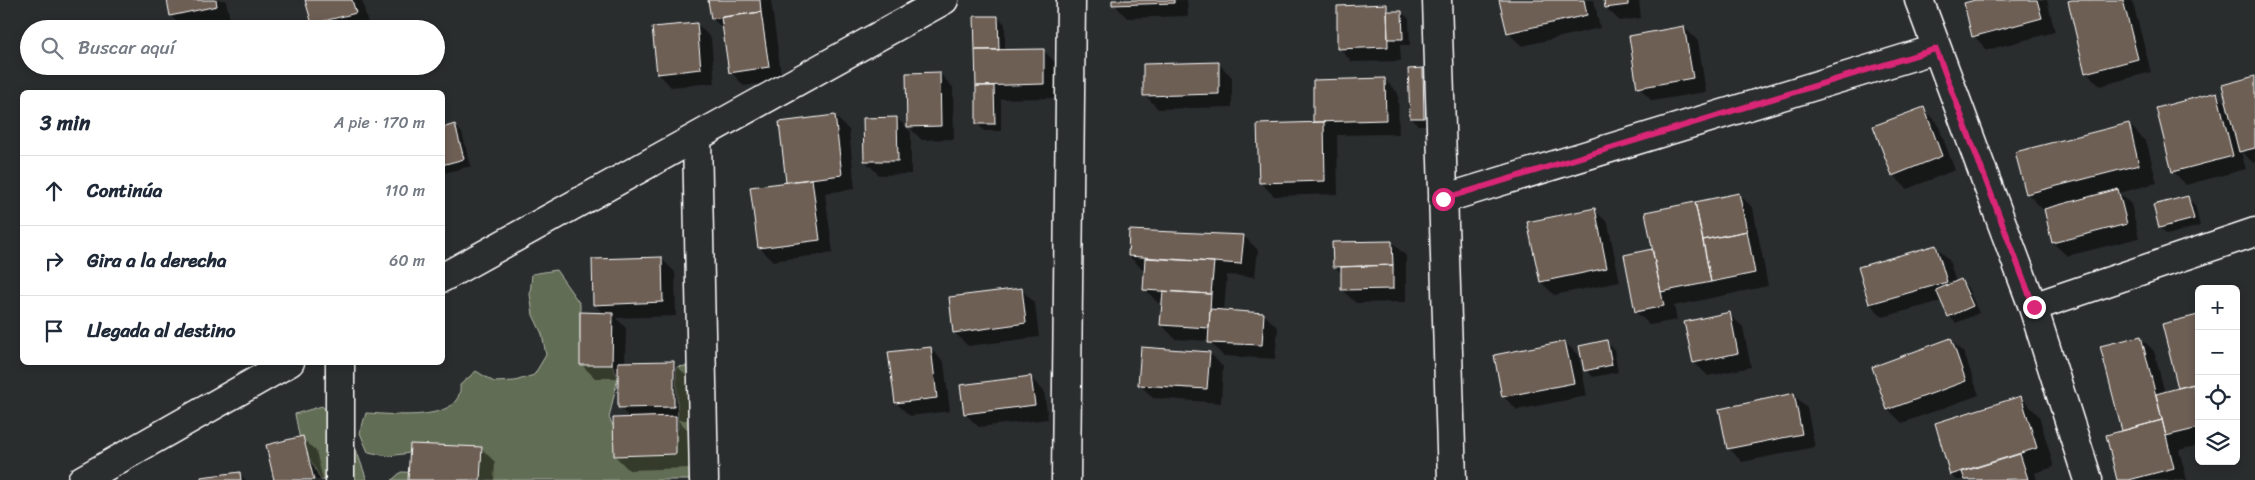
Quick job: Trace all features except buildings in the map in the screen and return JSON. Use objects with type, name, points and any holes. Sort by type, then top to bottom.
[{"type":"street","points":[[445,276],[944,0]]},
{"type":"street","points":[[1066,480],[1071,0]]},
{"type":"street","points":[[1437,0],[1452,480]]},
{"type":"street","points":[[1919,0],[2034,307],[2088,480]]},
{"type":"street","points":[[1443,199],[1936,49]]},
{"type":"street","points":[[697,137],[704,480]]},
{"type":"street","points":[[2034,307],[2255,232]]},
{"type":"street","points":[[82,480],[285,365]]},
{"type":"street","points":[[340,365],[340,480]]},
{"type":"green space","points":[[556,270],[580,304],[580,340],[589,358],[612,365],[618,377],[609,418],[626,449],[666,446],[678,428],[676,367],[696,365],[702,480],[392,480],[401,472],[462,474],[430,450],[389,456],[368,452],[360,433],[366,413],[408,415],[438,411],[450,406],[458,397],[460,385],[476,371],[494,382],[515,381],[534,375],[546,355],[542,334],[533,315],[530,294],[532,274]]},
{"type":"green space","points":[[322,406],[354,444],[367,480],[321,480],[300,440],[295,414]]},
{"type":"route","points":[[1443,199],[1936,49],[2034,307]]}]
